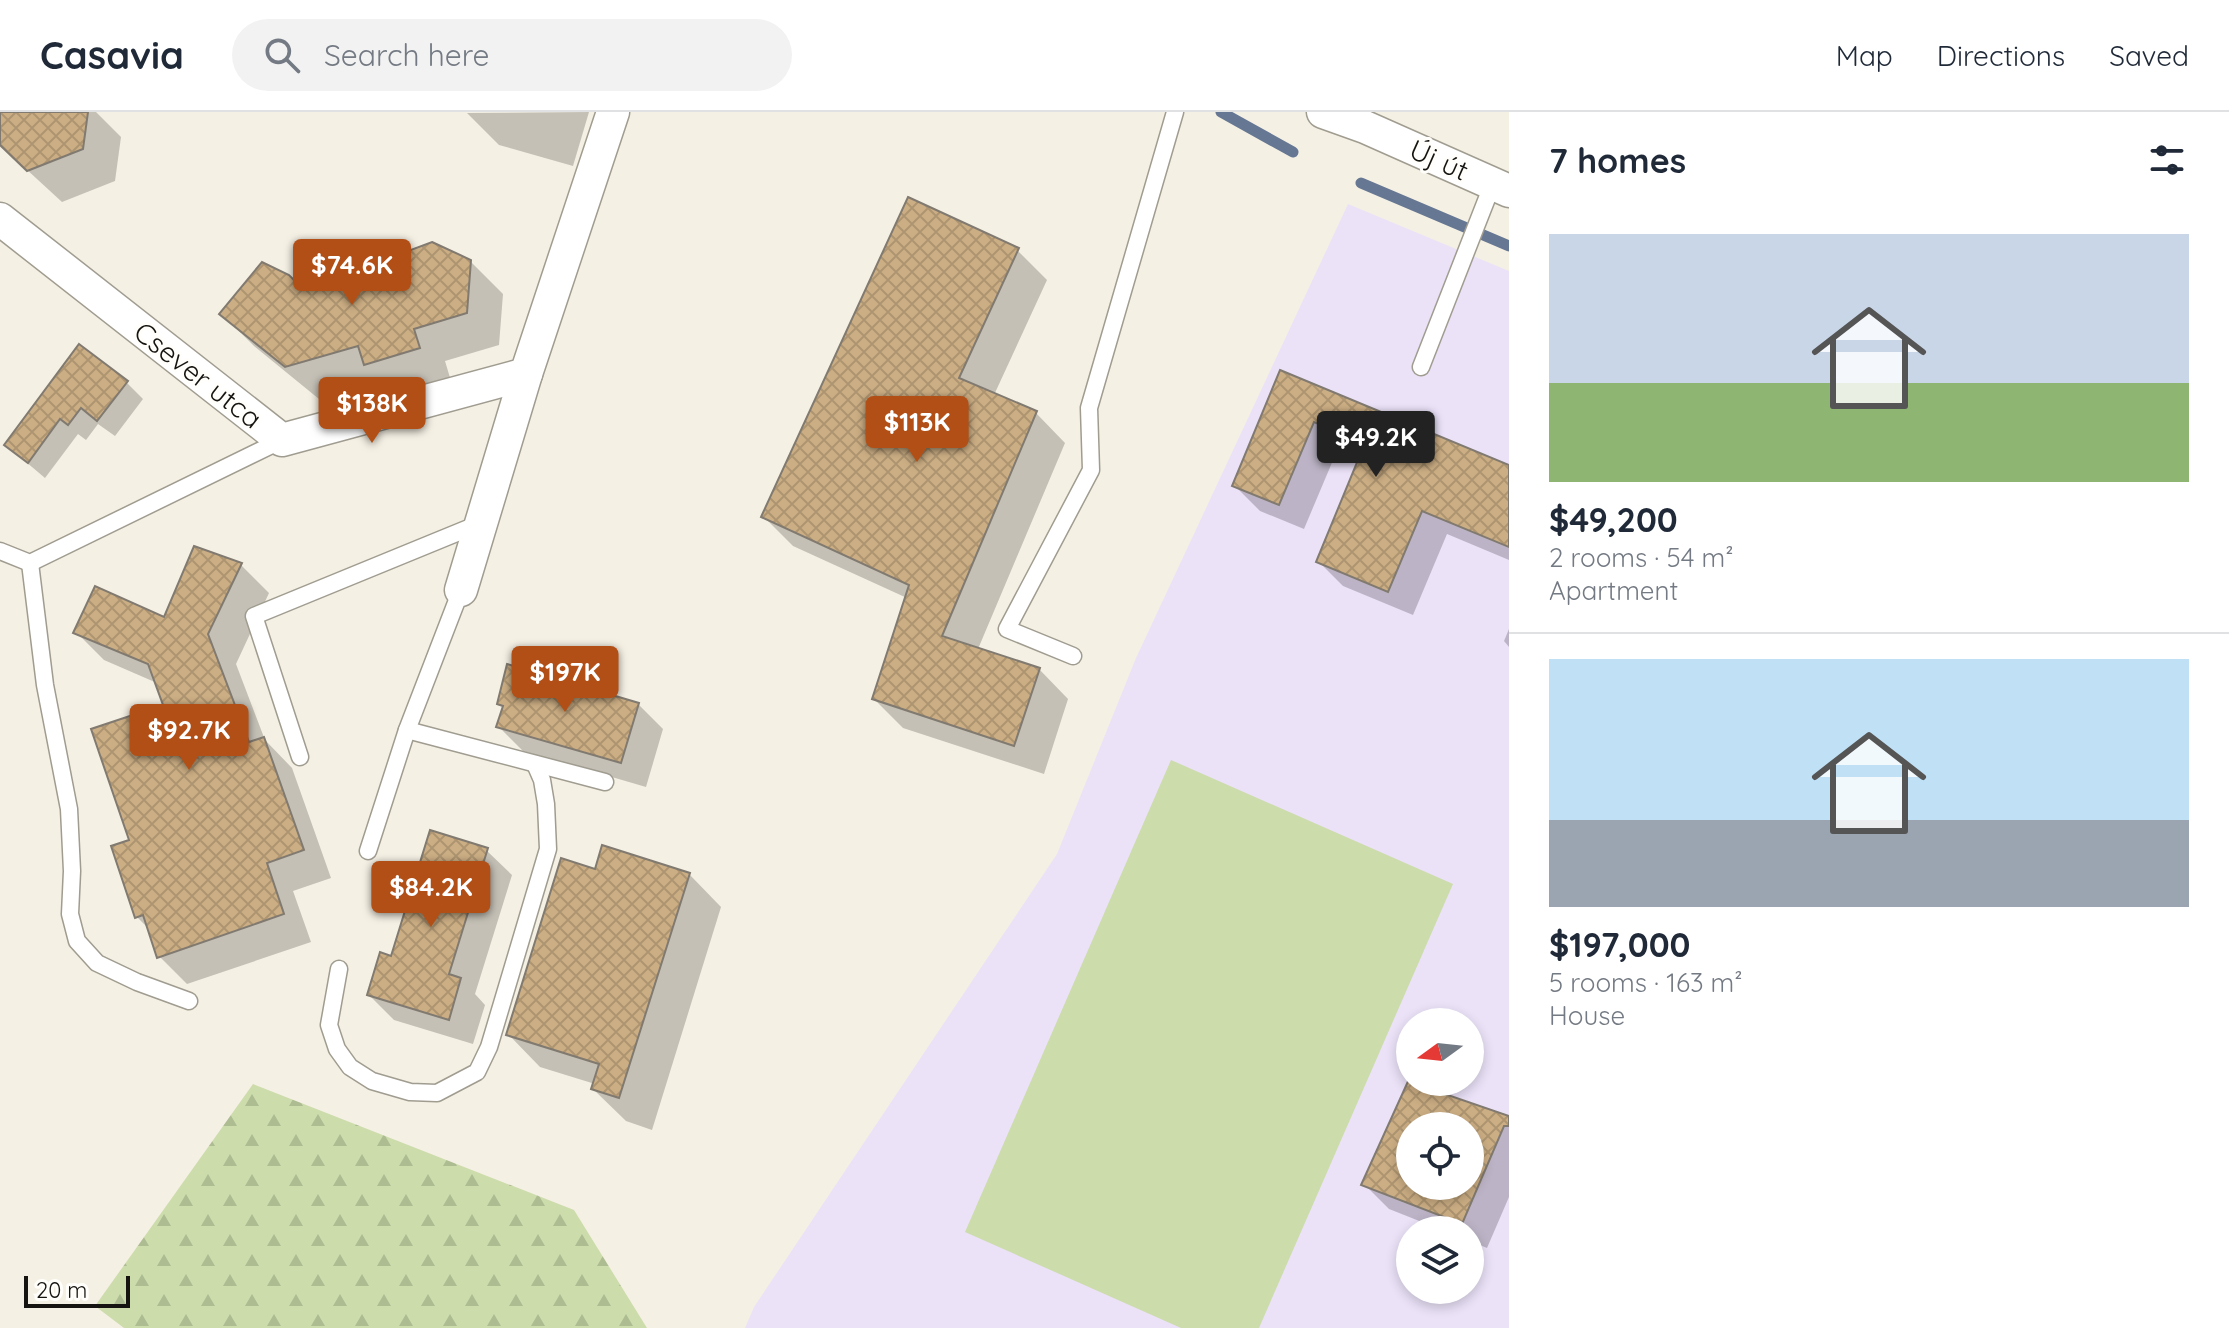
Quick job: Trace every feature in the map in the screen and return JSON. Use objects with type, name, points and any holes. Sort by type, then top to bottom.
[{"type":"street","points":[[461,590],[526,374],[613,112]]},
{"type":"street","name":"Új út","points":[[1323,112],[1501,187]]},
{"type":"street","name":"Csever utca","points":[[0,219],[282,440],[526,374]]},
{"type":"lane","points":[[1073,656],[1007,629],[1091,470],[1089,408],[1175,112]]},
{"type":"lane","points":[[1421,367],[1478,219],[1501,187]]},
{"type":"lane","points":[[0,551],[30,563],[282,440]]},
{"type":"lane","points":[[300,757],[254,616],[483,522]]},
{"type":"lane","points":[[30,563],[45,685],[69,809],[70,914],[77,941],[97,963],[189,1001]]},
{"type":"lane","points":[[368,851],[407,730],[461,590]]},
{"type":"lane","points":[[407,730],[605,782]]},
{"type":"lane","points":[[339,969],[329,1025],[337,1049],[350,1067],[372,1081],[423,1093],[437,1093],[477,1072],[489,1047],[548,849],[546,804],[542,780],[535,764]]},
{"type":"shaded area","points":[[1348,204],[1509,271],[1509,1328],[745,1328],[754,1307],[1057,854],[1136,658]]},
{"type":"green space","points":[[1171,760],[1453,884],[1399,1008],[1396,1008],[1396,1014],[1259,1328],[1181,1328],[965,1232]]},
{"type":"green space","points":[[253,1084],[574,1210],[647,1328],[124,1328],[95,1306]]},
{"type":"building","points":[[0,112],[88,112],[83,149],[27,171],[0,145]]},
{"type":"building","points":[[908,197],[1019,248],[959,378],[1037,411],[942,636],[1040,668],[1014,746],[872,699],[909,585],[761,517]]},
{"type":"building","points":[[432,242],[471,260],[467,313],[414,329],[420,348],[364,365],[358,346],[285,367],[219,314],[262,262],[289,275],[304,290]]},
{"type":"building","points":[[79,344],[128,381],[97,421],[81,408],[68,425],[60,419],[28,463],[4,445]]},
{"type":"building","points":[[1280,370],[1509,465],[1509,547],[1422,511],[1388,592],[1316,562],[1365,443],[1314,422],[1279,505],[1232,486]]},
{"type":"building","points":[[194,546],[242,563],[208,634],[249,742],[264,737],[304,850],[267,863],[284,914],[157,958],[143,915],[135,918],[111,846],[129,840],[91,729],[163,705],[148,664],[73,633],[95,586],[164,617]]},
{"type":"building","points":[[507,664],[639,703],[621,763],[496,727],[503,706],[497,704]]},
{"type":"building","points":[[430,830],[488,848],[449,974],[461,978],[449,1020],[367,995],[380,952],[391,956]]},
{"type":"building","points":[[602,845],[690,873],[619,1098],[591,1089],[599,1064],[506,1035],[561,858],[595,869]]},
{"type":"building","points":[[1401,1096],[1451,1096],[1509,1116],[1509,1126],[1504,1126],[1484,1173],[1484,1112],[1396,1112],[1396,1199],[1361,1185]]},
{"type":"building","points":[[1400,1200],[1472,1200],[1465,1216],[1441,1216]]},
{"type":"waterway","points":[[1221,112],[1293,152]]},
{"type":"waterway","points":[[1361,183],[1509,246]]}]
